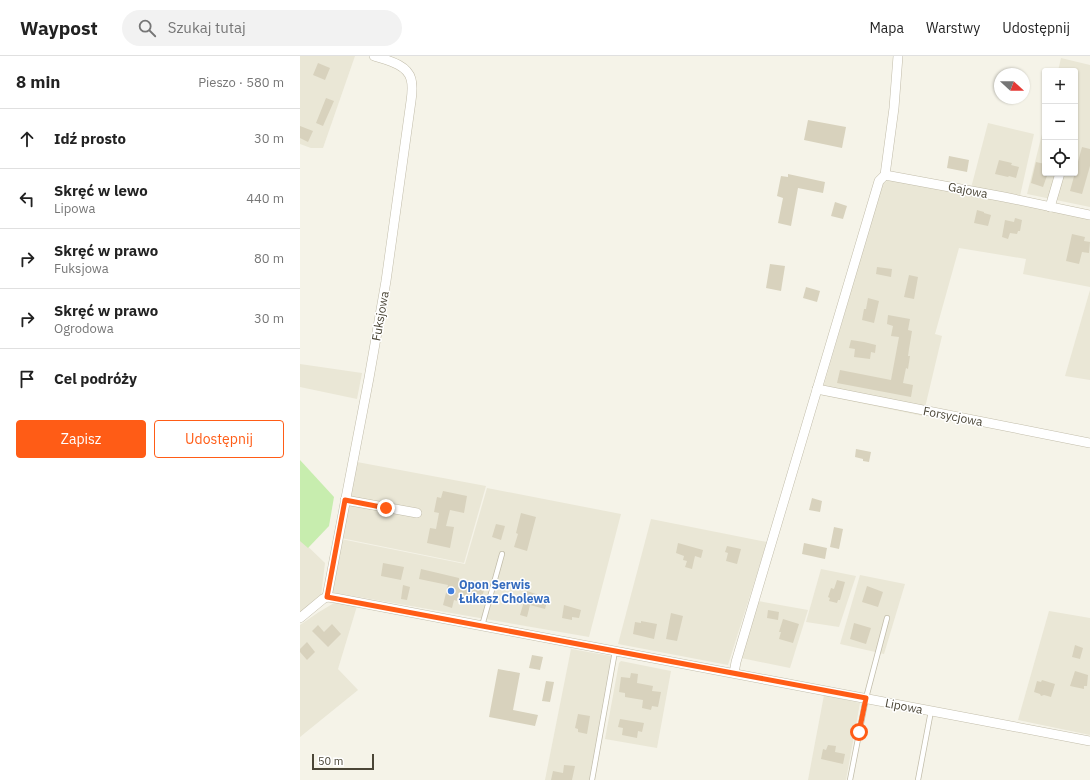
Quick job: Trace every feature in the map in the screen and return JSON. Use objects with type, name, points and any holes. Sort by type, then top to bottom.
[{"type":"street","name":"Fuksjowa","points":[[327,597],[386,281],[411,101],[411,77],[396,63],[374,56]]},
{"type":"street","points":[[734,673],[879,181],[886,175],[895,101],[898,56]]},
{"type":"street","name":"Gajowa","points":[[886,175],[1090,215]]},
{"type":"street","points":[[1050,207],[1059,176]]},
{"type":"street","name":"Forsycjowa","points":[[817,389],[1090,443]]},
{"type":"street","points":[[345,500],[417,513]]},
{"type":"street","points":[[300,618],[327,597]]},
{"type":"street","name":"Lipowa","points":[[327,597],[1090,741]]},
{"type":"lane","points":[[482,626],[502,554]]},
{"type":"lane","points":[[850,780],[866,698],[887,618]]},
{"type":"lane","points":[[592,780],[615,651]]},
{"type":"lane","points":[[918,780],[931,711]]},
{"type":"shaded area","points":[[300,56],[355,56],[323,148],[311,148],[300,144]]},
{"type":"shaded area","points":[[1061,58],[1090,65],[1090,207],[1027,194],[1042,134],[1042,176],[1078,176],[1078,68],[1059,68]]},
{"type":"shaded area","points":[[988,123],[1034,134],[1020,196],[971,188]]},
{"type":"shaded area","points":[[889,180],[1090,218],[1090,287],[1023,274],[1026,259],[959,248],[935,334],[942,336],[923,416],[821,395],[882,184]]},
{"type":"shaded area","points":[[1090,290],[1090,380],[1065,376]]},
{"type":"shaded area","points":[[300,364],[362,373],[357,399],[300,387]]},
{"type":"shaded area","points":[[357,462],[486,486],[464,563],[341,538]]},
{"type":"shaded area","points":[[487,488],[621,514],[589,637],[330,592],[341,539],[465,564]]},
{"type":"shaded area","points":[[651,519],[767,542],[728,665],[618,644]]},
{"type":"shaded area","points":[[300,539],[325,563],[321,596],[300,613]]},
{"type":"shaded area","points":[[821,569],[856,576],[839,627],[806,622]]},
{"type":"shaded area","points":[[860,575],[905,584],[884,654],[840,644]]},
{"type":"shaded area","points":[[758,601],[808,610],[790,668],[741,658]]},
{"type":"shaded area","points":[[334,603],[357,606],[338,669],[358,690],[300,737],[300,625]]},
{"type":"shaded area","points":[[1049,611],[1090,618],[1090,735],[1018,720]]},
{"type":"shaded area","points":[[571,649],[611,656],[589,780],[545,780]]},
{"type":"shaded area","points":[[621,661],[671,671],[657,748],[605,739],[619,663]]},
{"type":"shaded area","points":[[824,695],[860,703],[846,780],[808,780]]},
{"type":"green space","points":[[300,460],[334,497],[329,526],[308,548],[300,541]]},
{"type":"building","points":[[318,63],[330,68],[325,80],[313,75]]},
{"type":"building","points":[[326,98],[334,101],[323,126],[316,123]]},
{"type":"building","points":[[808,120],[846,127],[842,148],[804,140]]},
{"type":"building","points":[[300,126],[313,131],[308,142],[300,138]]},
{"type":"building","points":[[1082,147],[1090,149],[1090,166],[1082,194],[1070,191],[1074,176],[1078,176],[1078,162]]},
{"type":"building","points":[[949,156],[969,160],[967,172],[947,168]]},
{"type":"building","points":[[999,160],[1012,163],[1011,165],[1019,167],[1016,178],[995,174]]},
{"type":"building","points":[[1036,162],[1042,163],[1042,176],[1047,176],[1043,187],[1031,183]]},
{"type":"building","points":[[788,174],[825,182],[823,193],[798,188],[791,226],[778,223],[783,198],[777,196],[781,176],[788,177]]},
{"type":"building","points":[[835,202],[847,206],[843,219],[831,216]]},
{"type":"building","points":[[977,210],[991,215],[988,226],[974,223]]},
{"type":"building","points":[[1015,218],[1022,220],[1020,231],[1018,231],[1017,234],[1010,233],[1008,239],[1002,237],[1005,220],[1014,222]]},
{"type":"building","points":[[1072,234],[1085,237],[1084,241],[1090,242],[1089,253],[1082,252],[1079,264],[1066,261]]},
{"type":"building","points":[[770,264],[785,266],[781,291],[766,288]]},
{"type":"building","points":[[877,267],[892,269],[891,277],[876,274]]},
{"type":"building","points":[[909,275],[918,277],[914,299],[904,297]]},
{"type":"building","points":[[806,287],[820,291],[817,302],[803,298]]},
{"type":"building","points":[[868,298],[879,301],[874,323],[862,320]]},
{"type":"building","points":[[888,315],[910,319],[908,330],[912,331],[908,356],[910,356],[908,369],[906,368],[903,383],[913,385],[911,397],[837,383],[840,370],[891,380],[899,337],[891,336],[893,326],[887,324]]},
{"type":"building","points":[[851,340],[876,345],[875,353],[871,352],[870,359],[854,357],[855,349],[849,348]]},
{"type":"building","points":[[856,449],[871,452],[869,462],[855,457]]},
{"type":"building","points":[[443,491],[467,496],[464,513],[450,510],[446,526],[454,527],[450,548],[427,543],[430,528],[436,529],[439,513],[434,512],[437,497],[441,498]]},
{"type":"building","points":[[812,498],[822,501],[820,512],[809,510]]},
{"type":"building","points":[[521,513],[536,517],[527,551],[514,547],[518,534],[516,533]]},
{"type":"building","points":[[496,524],[505,526],[501,540],[492,537]]},
{"type":"building","points":[[834,527],[843,529],[839,549],[830,547]]},
{"type":"building","points":[[678,543],[703,550],[701,558],[695,556],[692,569],[685,567],[687,561],[683,560],[684,556],[676,553]]},
{"type":"building","points":[[804,543],[827,548],[825,559],[802,554]]},
{"type":"building","points":[[727,546],[741,549],[737,564],[726,561],[728,553],[725,552]]},
{"type":"building","points":[[383,563],[404,567],[401,580],[381,576]]},
{"type":"building","points":[[421,569],[459,578],[459,580],[485,587],[481,600],[473,598],[471,605],[454,600],[452,608],[443,605],[448,585],[419,579]]},
{"type":"building","points":[[837,580],[845,582],[840,600],[838,600],[837,603],[829,601],[830,598],[828,597],[831,588],[834,589]]},
{"type":"building","points":[[403,585],[410,587],[407,600],[401,599]]},
{"type":"building","points":[[867,586],[883,592],[878,607],[862,602]]},
{"type":"building","points":[[527,591],[548,598],[545,609],[530,605],[527,617],[520,615]]},
{"type":"building","points":[[564,605],[581,610],[579,618],[572,617],[572,620],[562,618]]},
{"type":"building","points":[[768,610],[779,612],[778,620],[767,618]]},
{"type":"building","points":[[671,613],[683,616],[677,641],[666,639]]},
{"type":"building","points":[[783,619],[799,624],[793,643],[779,639],[781,632],[779,632]]},
{"type":"building","points":[[641,621],[657,624],[654,639],[633,634],[635,622],[641,623]]},
{"type":"building","points":[[854,623],[871,628],[866,644],[850,639]]},
{"type":"building","points":[[332,624],[341,634],[328,647],[312,631],[318,625],[324,632]]},
{"type":"building","points":[[307,642],[315,652],[307,660],[300,652],[300,649]]},
{"type":"building","points":[[1075,645],[1083,648],[1080,659],[1072,657]]},
{"type":"building","points":[[532,655],[543,657],[540,670],[529,668]]},
{"type":"building","points":[[498,669],[520,673],[513,710],[538,715],[535,726],[489,717]]},
{"type":"building","points":[[1075,671],[1088,675],[1087,686],[1084,686],[1084,689],[1070,686]]},
{"type":"building","points":[[631,673],[638,674],[637,683],[653,686],[652,691],[661,692],[658,707],[652,706],[651,710],[642,708],[643,700],[625,697],[625,693],[619,692],[621,677],[630,678]]},
{"type":"building","points":[[1042,680],[1055,684],[1051,697],[1044,695],[1041,696],[1040,694],[1034,692],[1037,681],[1041,682]]},
{"type":"building","points":[[546,681],[554,682],[550,702],[542,701]]},
{"type":"building","points":[[578,714],[590,716],[587,734],[578,732],[578,729],[575,728]]},
{"type":"building","points":[[620,719],[644,723],[642,732],[638,731],[637,738],[622,735],[623,728],[618,727]]},
{"type":"building","points":[[828,745],[836,746],[835,752],[845,754],[843,764],[821,759],[823,749],[826,750]]},
{"type":"building","points":[[564,765],[575,766],[572,780],[551,780],[553,771],[563,773]]},
{"type":"place","name":"Opon Serwis Łukasz Cholewa","points":[[451,591]]},
{"type":"route","points":[[386,508],[345,500],[327,597],[866,698],[859,732]]}]
